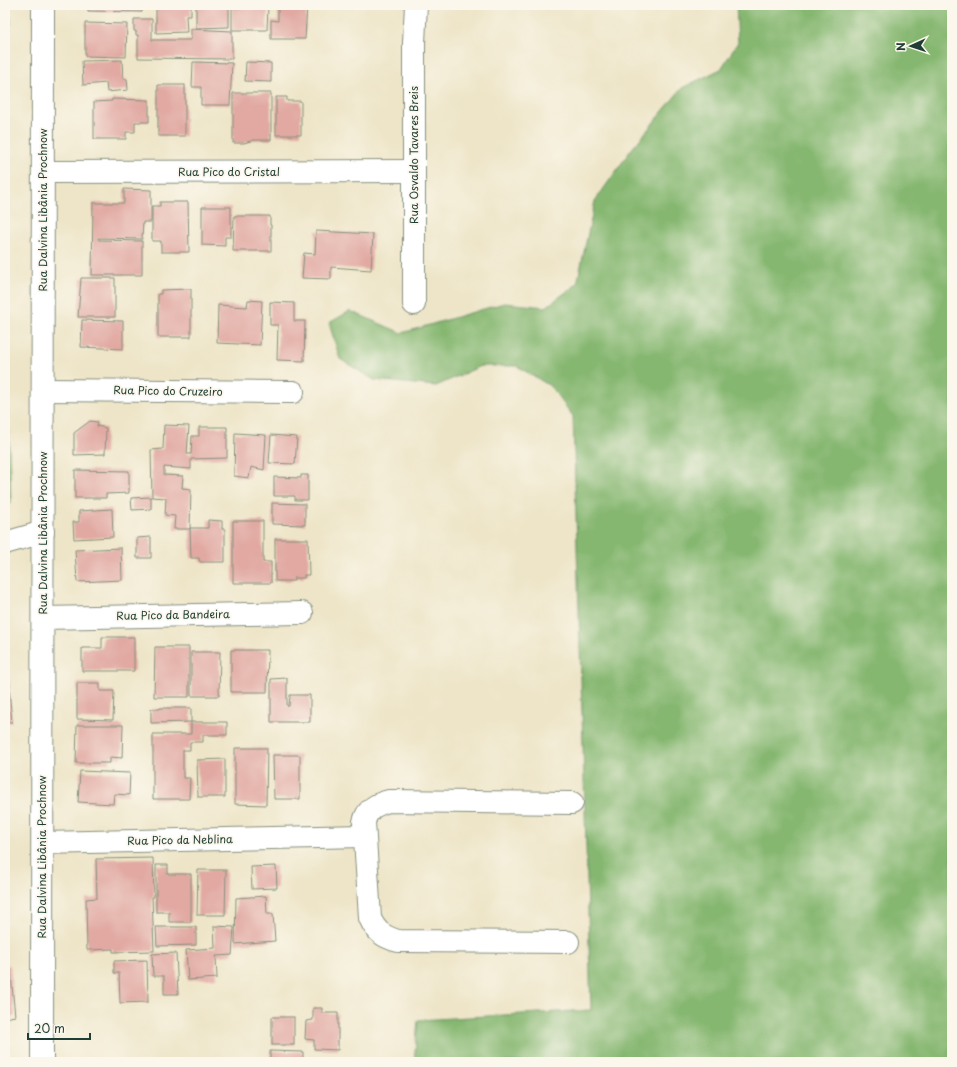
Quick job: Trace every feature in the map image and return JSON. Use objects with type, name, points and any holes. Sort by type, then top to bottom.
[{"type":"street","name":"Rua Dalvina Libânia Prochnow","points":[[42,1062],[44,5]]},
{"type":"street","name":"Rua Osvaldo Tavares Breis","points":[[414,304],[414,42],[416,5]]},
{"type":"street","name":"Rua Pico do Cristal","points":[[43,172],[414,171]]},
{"type":"street","name":"Rua Pico do Cruzeiro","points":[[43,390],[293,392]]},
{"type":"street","points":[[5,543],[43,532]]},
{"type":"street","name":"Rua Pico da Bandeira","points":[[43,618],[302,613]]},
{"type":"street","points":[[568,942],[398,941],[379,933],[374,927],[370,918],[364,822],[368,811],[380,804],[388,802],[572,803]]},
{"type":"street","name":"Rua Pico da Neblina","points":[[42,843],[364,836]]},
{"type":"green space","points":[[736,5],[952,5],[952,1062],[414,1062],[418,1020],[591,1010],[573,416],[550,386],[517,366],[481,366],[436,386],[374,380],[340,359],[329,323],[350,311],[402,333],[504,303],[546,307],[577,284],[595,201],[631,150],[682,88],[721,69],[738,42]]},
{"type":"green space","points":[[5,337],[11,503],[5,505]]},
{"type":"building","points":[[5,5],[8,5],[9,25],[5,25]]},
{"type":"building","points":[[88,5],[142,5],[142,12],[88,11]]},
{"type":"building","points":[[156,5],[191,5],[191,16],[186,16],[187,32],[156,33]]},
{"type":"building","points":[[196,5],[229,5],[229,27],[196,28]]},
{"type":"building","points":[[241,5],[268,5],[267,30],[232,30],[232,8],[241,8]]},
{"type":"building","points":[[278,5],[307,5],[305,39],[271,39],[271,20],[278,21]]},
{"type":"building","points":[[134,19],[152,19],[152,40],[191,40],[191,29],[232,31],[232,59],[138,58],[138,35],[136,35],[136,31],[134,31]]},
{"type":"building","points":[[85,23],[127,24],[126,57],[85,56]]},
{"type":"building","points":[[122,60],[123,79],[127,79],[128,90],[107,92],[106,83],[83,85],[82,61]]},
{"type":"building","points":[[193,62],[232,63],[230,105],[201,105],[201,87],[192,87]]},
{"type":"building","points":[[246,62],[271,63],[271,82],[245,81]]},
{"type":"building","points":[[158,85],[185,85],[185,136],[158,136]]},
{"type":"building","points":[[233,93],[271,93],[271,140],[254,140],[244,143],[233,143]]},
{"type":"building","points":[[276,97],[287,97],[287,101],[301,101],[301,135],[276,135]]},
{"type":"building","points":[[112,99],[149,100],[149,122],[135,122],[135,132],[126,132],[126,139],[94,139],[94,102],[112,101]]},
{"type":"building","points":[[124,189],[151,190],[151,222],[143,222],[142,239],[98,238],[99,240],[142,241],[142,275],[92,275],[93,203],[124,203]]},
{"type":"building","points":[[160,202],[188,202],[189,252],[161,252],[161,241],[152,241],[152,206],[160,206]]},
{"type":"building","points":[[202,207],[231,207],[231,237],[225,237],[225,246],[202,245]]},
{"type":"building","points":[[234,216],[270,216],[271,251],[233,251]]},
{"type":"building","points":[[316,231],[373,234],[371,270],[331,267],[331,279],[302,278],[304,253],[315,254]]},
{"type":"building","points":[[81,278],[115,278],[115,317],[78,317]]},
{"type":"building","points":[[191,289],[191,337],[158,337],[158,294],[161,294],[161,290]]},
{"type":"building","points":[[248,300],[262,301],[260,345],[217,343],[218,305],[247,307]]},
{"type":"building","points":[[270,302],[294,303],[294,321],[305,321],[304,361],[277,360],[278,325],[270,325]]},
{"type":"building","points":[[82,320],[123,321],[123,349],[81,347]]},
{"type":"building","points":[[90,421],[98,422],[97,426],[106,428],[105,454],[74,455],[74,433]]},
{"type":"building","points":[[164,425],[189,426],[187,454],[191,454],[192,436],[199,436],[199,427],[227,427],[227,458],[191,459],[191,469],[164,467],[164,475],[183,476],[182,488],[191,489],[190,529],[174,529],[175,516],[165,515],[166,498],[152,497],[151,450],[163,449]]},
{"type":"building","points":[[235,433],[266,435],[264,470],[251,467],[249,478],[234,476]]},
{"type":"building","points":[[271,435],[297,437],[295,464],[269,463]]},
{"type":"building","points":[[75,470],[129,471],[129,493],[106,494],[106,498],[75,498]]},
{"type":"building","points":[[301,475],[308,475],[308,500],[295,500],[295,496],[274,496],[274,477],[301,478]]},
{"type":"building","points":[[151,497],[151,509],[132,510],[131,498]]},
{"type":"building","points":[[272,503],[305,504],[305,525],[272,524]]},
{"type":"building","points":[[112,509],[113,537],[74,539],[73,522],[79,522],[79,511]]},
{"type":"building","points":[[208,520],[222,521],[222,529],[225,529],[225,562],[200,562],[199,558],[191,558],[190,528],[208,528]]},
{"type":"building","points":[[233,521],[263,521],[263,562],[271,562],[271,583],[233,583]]},
{"type":"building","points":[[151,537],[151,558],[137,558],[137,538]]},
{"type":"building","points":[[275,539],[308,539],[309,575],[304,575],[304,578],[294,578],[294,581],[275,581]]},
{"type":"building","points":[[121,548],[122,580],[77,582],[75,550]]},
{"type":"building","points":[[102,637],[134,637],[134,671],[82,671],[82,648],[102,648]]},
{"type":"building","points":[[155,647],[189,647],[189,697],[154,697]]},
{"type":"building","points":[[231,650],[268,650],[267,692],[231,692]]},
{"type":"building","points":[[5,652],[10,687],[5,688]]},
{"type":"building","points":[[191,652],[220,652],[219,696],[191,696]]},
{"type":"building","points":[[287,678],[287,706],[289,706],[290,695],[310,695],[310,722],[271,722],[271,679]]},
{"type":"building","points":[[77,683],[100,683],[100,691],[114,691],[113,720],[77,719]]},
{"type":"building","points":[[9,689],[12,722],[5,722],[5,690]]},
{"type":"building","points":[[191,708],[191,722],[151,723],[151,709]]},
{"type":"building","points":[[191,722],[227,722],[227,735],[203,735],[203,742],[190,742],[190,750],[183,750],[183,778],[190,778],[189,799],[153,799],[153,734],[191,734]]},
{"type":"building","points":[[77,725],[123,725],[122,758],[110,757],[110,763],[76,763]]},
{"type":"building","points":[[235,748],[267,748],[266,805],[235,804]]},
{"type":"building","points":[[273,755],[300,755],[300,799],[274,799]]},
{"type":"building","points":[[225,759],[225,797],[198,797],[197,760]]},
{"type":"building","points":[[80,771],[130,773],[129,795],[114,794],[113,804],[78,802]]},
{"type":"building","points":[[153,858],[154,897],[152,897],[154,951],[113,952],[113,949],[87,950],[86,899],[97,898],[96,859]]},
{"type":"building","points":[[156,865],[168,865],[168,874],[191,874],[191,922],[169,922],[169,912],[156,912]]},
{"type":"building","points":[[276,866],[277,888],[252,889],[251,867]]},
{"type":"building","points":[[198,870],[226,870],[225,915],[197,915]]},
{"type":"building","points":[[266,896],[267,914],[273,914],[275,941],[235,944],[236,898]]},
{"type":"building","points":[[214,926],[234,927],[232,955],[216,956],[217,978],[188,980],[186,950],[215,948]]},
{"type":"building","points":[[156,927],[196,927],[196,945],[157,946]]},
{"type":"building","points":[[176,953],[178,994],[164,994],[164,976],[153,976],[152,954]]},
{"type":"building","points":[[147,960],[148,1002],[120,1003],[119,973],[114,973],[114,961]]},
{"type":"building","points":[[10,965],[15,1016],[5,1018],[5,966]]},
{"type":"building","points":[[313,1008],[322,1008],[322,1013],[338,1013],[338,1050],[314,1049],[314,1040],[305,1039],[306,1021],[313,1020]]},
{"type":"building","points":[[272,1017],[294,1017],[294,1045],[272,1045]]},
{"type":"building","points":[[270,1051],[303,1052],[303,1062],[270,1062]]}]
